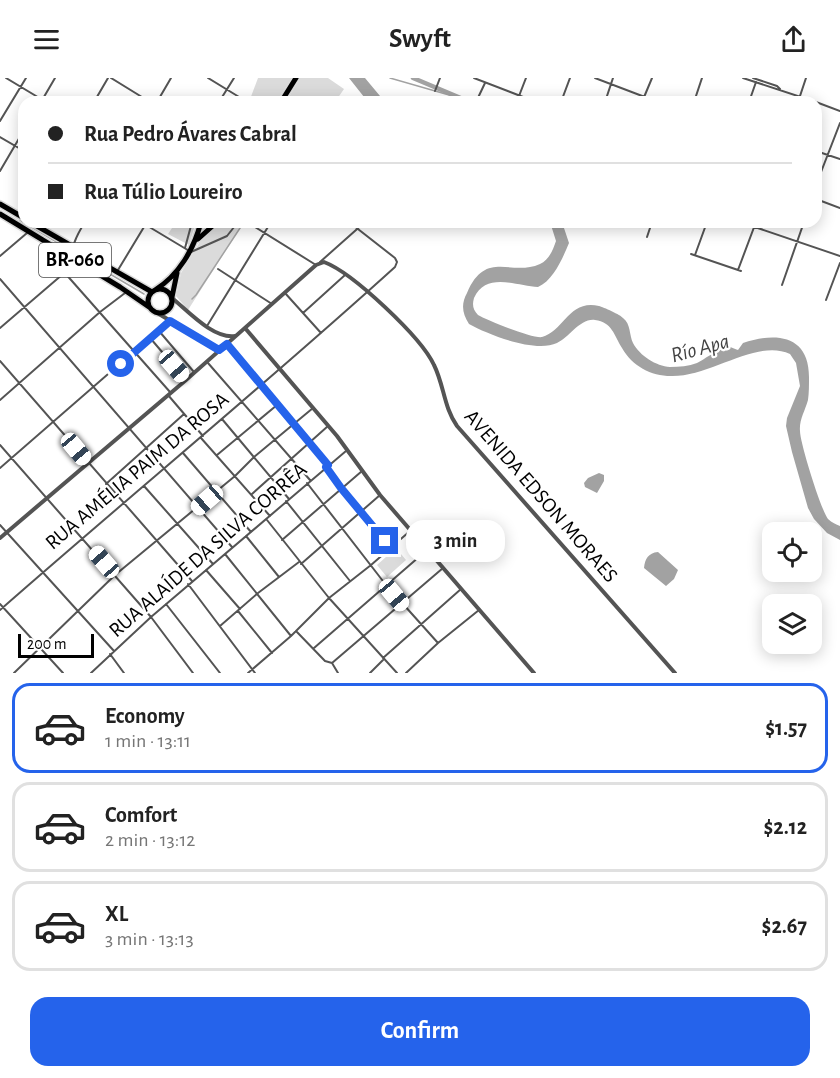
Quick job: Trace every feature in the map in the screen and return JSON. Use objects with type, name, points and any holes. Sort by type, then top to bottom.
[{"type":"main road","points":[[285,96],[296,78]]},
{"type":"main road","name":"BR-060","points":[[0,204],[18,214]]},
{"type":"main road","name":"BR-060","points":[[0,214],[18,225]]},
{"type":"main road","name":"BR-060","points":[[24,228],[128,291],[159,314]]},
{"type":"main road","name":"BR-060","points":[[40,228],[153,291],[165,290],[172,298]]},
{"type":"main road","points":[[196,240],[199,228]]},
{"type":"main road","points":[[159,314],[170,308],[177,272],[187,251],[210,228]]},
{"type":"main road","points":[[149,307],[148,297],[177,272]]},
{"type":"street","points":[[6,78],[34,96]]},
{"type":"street","points":[[0,122],[26,78]]},
{"type":"street","points":[[44,96],[55,78]]},
{"type":"street","points":[[98,96],[109,78],[140,96]]},
{"type":"street","points":[[160,96],[171,78]]},
{"type":"street","points":[[208,78],[237,96]]},
{"type":"street","points":[[223,96],[234,78]]},
{"type":"street","points":[[435,92],[440,78]]},
{"type":"street","points":[[474,78],[520,96],[526,78]]},
{"type":"street","points":[[479,96],[486,78]]},
{"type":"street","points":[[563,96],[570,78]]},
{"type":"street","points":[[595,78],[641,96]]},
{"type":"street","points":[[606,96],[613,78]]},
{"type":"street","points":[[644,96],[651,78]]},
{"type":"street","points":[[696,96],[702,78]]},
{"type":"street","points":[[743,78],[777,86],[800,96],[806,78]]},
{"type":"street","points":[[750,96],[753,80]]},
{"type":"street","points":[[822,104],[840,111]]},
{"type":"street","points":[[822,166],[840,123]]},
{"type":"street","points":[[0,137],[18,148]]},
{"type":"street","points":[[0,171],[18,141]]},
{"type":"street","points":[[822,153],[840,159]]},
{"type":"street","points":[[822,201],[840,208]]},
{"type":"street","points":[[71,266],[70,257],[75,239],[81,228]]},
{"type":"street","points":[[117,272],[144,228]]},
{"type":"street","points":[[154,228],[187,251]]},
{"type":"street","points":[[187,251],[191,228]]},
{"type":"street","points":[[187,251],[227,236],[233,228]]},
{"type":"street","points":[[256,228],[318,264]]},
{"type":"street","points":[[207,326],[268,228]]},
{"type":"street","points":[[0,538],[186,380],[359,228]]},
{"type":"street","name":"RUA AMÉLIA PAIM DA ROSA","points":[[1,607],[82,536],[202,437],[395,267],[396,258],[359,228]]},
{"type":"street","points":[[647,237],[650,228]]},
{"type":"street","points":[[704,228],[693,254],[740,270],[754,228]]},
{"type":"street","points":[[757,228],[840,256]]},
{"type":"street","points":[[782,285],[802,228]]},
{"type":"street","points":[[0,256],[29,231]]},
{"type":"street","points":[[0,328],[77,262]]},
{"type":"street","name":"AVENIDA EDSON MORAES","points":[[318,264],[328,263],[368,292],[420,344],[430,357],[439,376],[451,416],[457,426],[675,673]]},
{"type":"street","points":[[826,300],[840,263]]},
{"type":"street","points":[[218,269],[272,304]]},
{"type":"street","points":[[64,272],[135,352],[202,437],[270,516]]},
{"type":"street","points":[[303,313],[345,275]]},
{"type":"street","points":[[0,279],[232,547]]},
{"type":"street","points":[[118,297],[120,287]]},
{"type":"street","points":[[0,400],[100,312],[128,291]]},
{"type":"street","points":[[285,293],[321,333]]},
{"type":"street","points":[[172,298],[186,313],[207,326],[224,336],[236,336]]},
{"type":"street","points":[[159,314],[219,350]]},
{"type":"street","points":[[0,468],[170,321]]},
{"type":"street","points":[[245,328],[328,425],[410,531],[534,673]]},
{"type":"street","points":[[159,331],[194,372]]},
{"type":"street","points":[[151,339],[186,380]]},
{"type":"street","points":[[227,344],[311,443],[341,488],[385,541],[389,549]]},
{"type":"street","points":[[206,361],[293,459],[322,504],[402,605],[438,644]]},
{"type":"street","points":[[0,362],[192,581]]},
{"type":"street","points":[[217,455],[278,405]]},
{"type":"street","points":[[14,673],[115,575],[178,525],[313,408]]},
{"type":"street","points":[[106,483],[184,414]]},
{"type":"street","points":[[222,419],[350,581]]},
{"type":"street","points":[[252,494],[311,443],[328,425]]},
{"type":"street","points":[[0,445],[151,616],[193,673]]},
{"type":"street","name":"RUA ALAÍDE DA SILVA CORRÊA","points":[[93,672],[151,616],[346,451]]},
{"type":"street","points":[[183,453],[251,532]]},
{"type":"street","points":[[282,540],[362,471]]},
{"type":"street","points":[[144,486],[213,564]]},
{"type":"street","points":[[220,626],[258,593],[322,547],[380,495]]},
{"type":"street","points":[[266,519],[329,598],[397,673]]},
{"type":"street","points":[[0,525],[114,651]]},
{"type":"street","points":[[248,673],[291,636],[329,598],[410,531]]},
{"type":"street","points":[[246,536],[279,577]]},
{"type":"street","points":[[314,648],[427,550]]},
{"type":"street","points":[[225,554],[291,636]]},
{"type":"street","points":[[332,663],[443,568]]},
{"type":"street","points":[[206,570],[272,653]]},
{"type":"street","points":[[188,584],[255,673]]},
{"type":"street","points":[[370,673],[461,589]]},
{"type":"street","points":[[166,604],[220,673]]},
{"type":"street","points":[[1,607],[63,673]]},
{"type":"street","points":[[406,673],[479,610]]},
{"type":"street","points":[[296,630],[325,661],[332,663],[338,673]]},
{"type":"street","points":[[110,654],[124,673]]},
{"type":"shaded area","points":[[258,78],[292,78],[280,96],[251,96]]},
{"type":"shaded area","points":[[300,78],[328,78],[344,89],[339,96],[290,96]]},
{"type":"shaded area","points":[[349,78],[365,78],[380,96],[363,96]]},
{"type":"shaded area","points":[[172,228],[194,228],[189,245],[168,234]]},
{"type":"shaded area","points":[[216,228],[240,228],[188,310],[176,296],[181,273],[201,240]]},
{"type":"shaded area","points":[[552,228],[564,228],[569,243],[549,279],[538,287],[503,282],[486,285],[474,298],[473,307],[478,315],[520,332],[542,337],[550,334],[581,307],[599,306],[626,320],[633,343],[644,356],[659,365],[670,367],[697,363],[727,347],[738,350],[743,343],[755,340],[778,338],[797,345],[808,363],[809,377],[808,400],[800,423],[801,438],[811,476],[825,513],[828,519],[840,526],[840,540],[827,533],[822,528],[822,522],[817,522],[808,508],[792,452],[786,426],[800,386],[796,363],[790,354],[777,350],[763,351],[748,354],[702,371],[686,375],[664,376],[649,372],[631,360],[609,326],[601,321],[584,322],[557,343],[548,346],[512,341],[469,324],[464,312],[465,297],[474,280],[482,272],[500,267],[529,267],[540,264],[550,254],[556,241]]},
{"type":"shaded area","points":[[599,473],[604,475],[604,481],[597,493],[585,487],[584,483],[588,478]]},
{"type":"shaded area","points":[[396,548],[406,560],[387,577],[377,565]]},
{"type":"shaded area","points":[[658,552],[678,570],[674,579],[666,586],[644,568],[648,557]]},
{"type":"waterway","points":[[390,78],[453,96]]},
{"type":"waterway","name":"Río Apa","points":[[413,78],[456,96]]},
{"type":"waterway","points":[[33,228],[70,250]]},
{"type":"waterway","points":[[192,299],[240,228]]},
{"type":"waterway","points":[[76,254],[144,294]]},
{"type":"route","points":[[121,364],[170,321],[219,350],[227,344],[311,443],[328,465],[326,467],[341,488],[385,541]]}]
